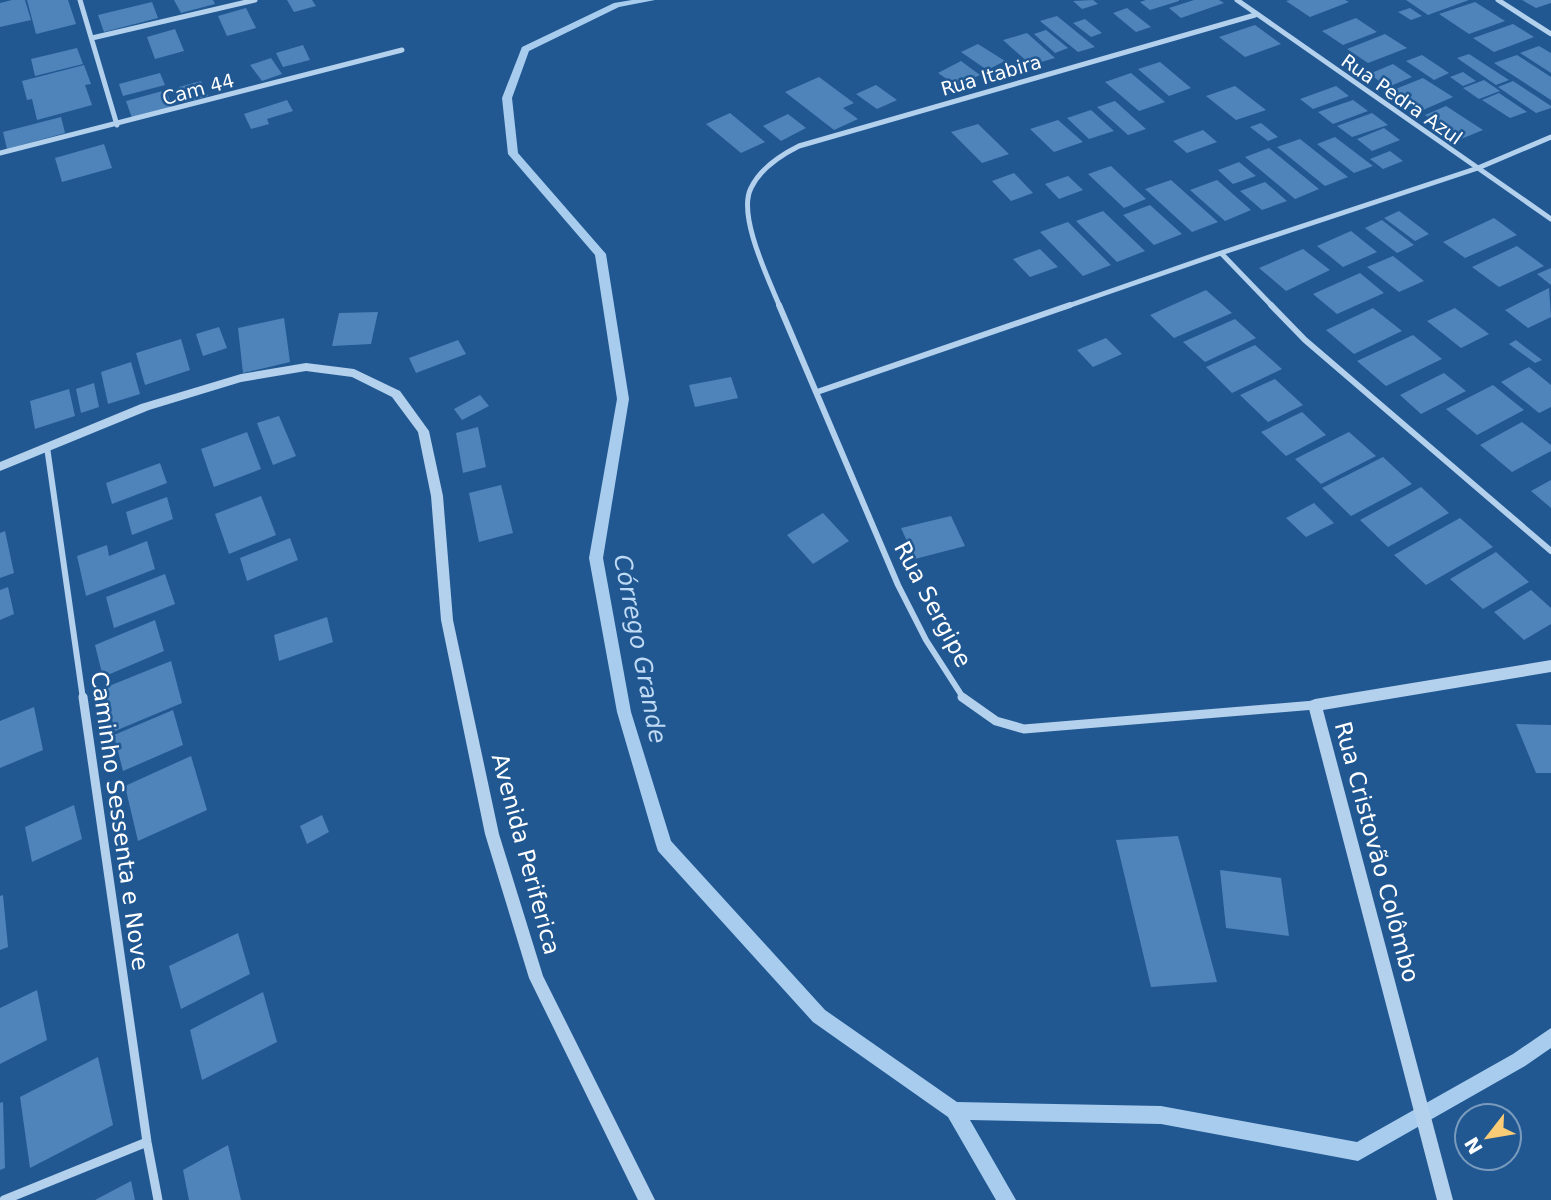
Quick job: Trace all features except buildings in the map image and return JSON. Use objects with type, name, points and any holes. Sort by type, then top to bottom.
[{"type":"street","points":[[80,0],[117,125]]},
{"type":"street","points":[[92,38],[255,0]]},
{"type":"street","name":"Rua Pedra Azul","points":[[1237,0],[1551,219]]},
{"type":"street","points":[[1498,0],[1551,34]]},
{"type":"street","name":"Rua Itabira","points":[[749,189],[781,154],[799,146],[1255,15]]},
{"type":"street","name":"Cam 44","points":[[0,153],[402,50]]},
{"type":"street","points":[[817,392],[1478,168],[1551,137]]},
{"type":"street","name":"Rua Sergipe","points":[[749,189],[747,201],[750,223],[766,274],[898,585],[926,640],[965,701],[996,721],[1024,729],[1315,705]]},
{"type":"street","points":[[1221,253],[1305,340],[1551,551]]},
{"type":"street","name":"Avenida Periferica","points":[[0,467],[145,407],[241,378],[306,367],[354,373],[396,394],[424,431],[437,496],[447,620],[492,834],[536,978],[647,1200]]},
{"type":"street","name":"Caminho Sessenta e Nove","points":[[47,447],[147,1142],[158,1200]]},
{"type":"street","name":"Rua Cristovão Colômbo","points":[[1445,1200],[1315,705],[1551,666]]},
{"type":"street","points":[[4,1200],[147,1142]]},
{"type":"waterway","name":"Córrego Grande","points":[[650,0],[617,5],[525,49],[507,98],[513,154],[600,254],[623,399],[596,558],[624,712],[664,845],[819,1016],[954,1111]]},
{"type":"waterway","points":[[954,1111],[1161,1115],[1358,1152],[1519,1060],[1551,1037]]},
{"type":"waterway","name":"Córrego Grande","points":[[954,1111],[1007,1200]]}]
